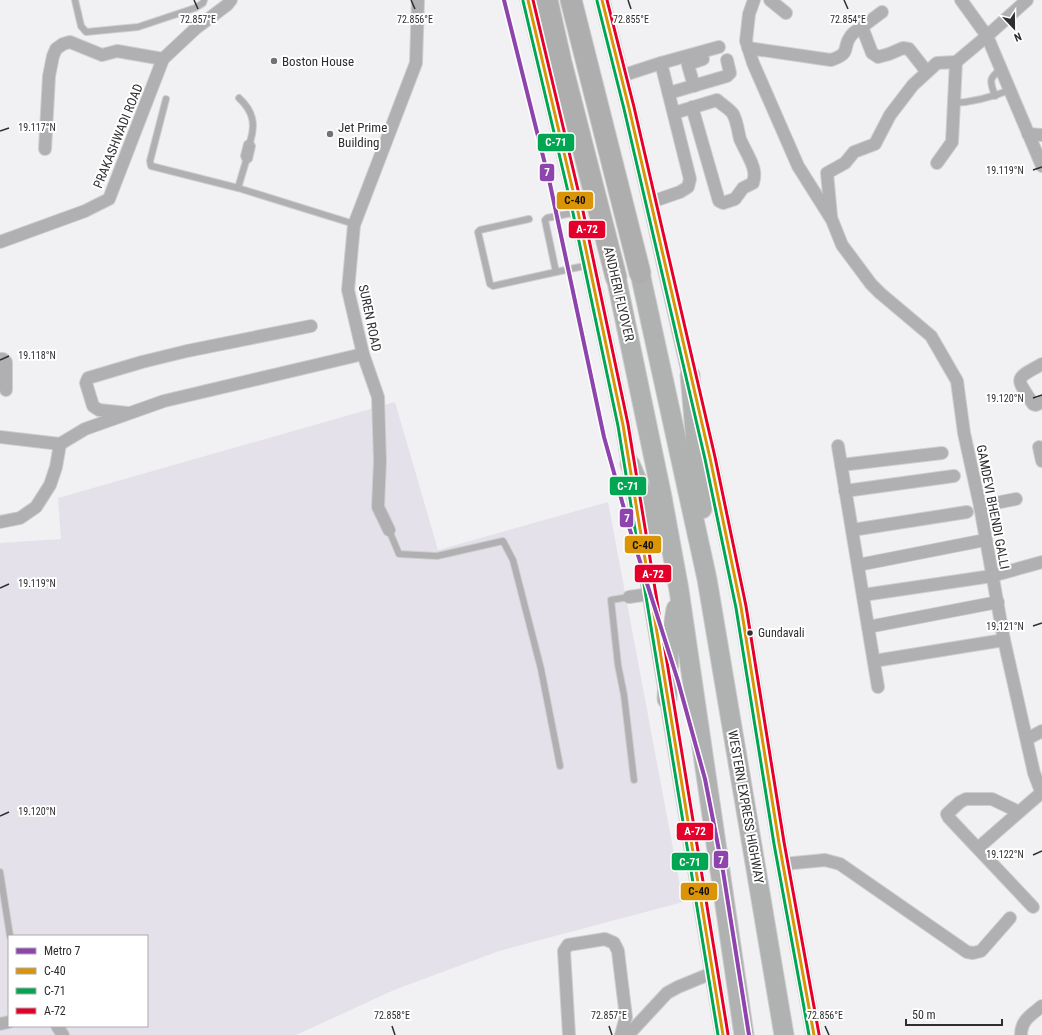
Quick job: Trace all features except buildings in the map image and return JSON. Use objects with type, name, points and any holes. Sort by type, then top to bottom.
[{"type":"highway","name":"ANDHERI FLYOVER","points":[[547,0],[561,62],[616,277],[679,590]]},
{"type":"highway","name":"ANDHERI FLYOVER","points":[[571,0],[640,273],[707,579]]},
{"type":"highway","points":[[690,375],[707,579]]},
{"type":"highway","points":[[630,464],[656,525],[666,561],[679,590],[744,1035]]},
{"type":"highway","name":"WESTERN EXPRESS HIGHWAY","points":[[707,579],[784,1035]]},
{"type":"highway","points":[[667,699],[669,654],[679,590]]},
{"type":"street","name":"PRAKASHWADI ROAD","points":[[0,242],[85,211],[109,199],[163,59],[195,29],[227,5],[231,0]]},
{"type":"street","name":"SUREN ROAD","points":[[389,530],[378,507],[380,461],[378,397],[362,354],[348,290],[354,224],[416,63],[418,0]]},
{"type":"street","points":[[528,0],[578,212],[623,425],[630,464],[632,488],[723,1035]]},
{"type":"street","points":[[602,0],[651,202],[710,458],[741,607],[783,864],[814,1035]]},
{"type":"street","points":[[754,0],[749,14],[746,41],[753,63],[798,166],[832,220]]},
{"type":"street","points":[[770,0],[786,13]]},
{"type":"street","points":[[961,0],[988,36],[1028,134],[1039,152],[1042,166]]},
{"type":"street","points":[[832,220],[827,173],[845,164],[854,152],[875,144],[890,115],[912,85],[937,63],[956,62],[988,36],[1027,0]]},
{"type":"street","points":[[748,48],[832,60],[843,54],[849,37],[882,12]]},
{"type":"street","points":[[862,27],[872,53],[878,57],[902,48],[910,49],[927,72]]},
{"type":"street","points":[[45,149],[49,76],[56,49],[63,44],[70,42],[102,56],[117,51],[163,59]]},
{"type":"street","points":[[621,76],[661,63],[723,53]]},
{"type":"street","points":[[669,93],[727,76],[730,73],[723,53]]},
{"type":"street","points":[[694,86],[688,65],[690,63],[723,53]]},
{"type":"street","points":[[938,162],[952,142],[956,62]]},
{"type":"street","points":[[651,202],[680,192],[688,187],[690,179],[661,63]]},
{"type":"street","points":[[674,113],[692,107],[717,100],[731,111],[734,116],[740,137],[752,164],[755,177],[753,183],[743,188],[735,198],[723,203],[719,200],[692,107]]},
{"type":"street","points":[[1028,134],[1042,135]]},
{"type":"street","name":"GAMDEVI BHENDI GALLI","points":[[832,220],[842,245],[871,284],[880,294],[892,302],[931,336],[957,381],[964,432],[980,506],[1004,640],[1034,772],[1041,794]]},
{"type":"street","points":[[131,414],[99,410],[93,406],[86,384],[88,378],[142,362],[187,351],[311,326]]},
{"type":"street","points":[[0,437],[60,444],[85,429],[164,402],[362,354]]},
{"type":"street","points":[[0,359],[4,359],[6,362],[6,390]]},
{"type":"street","points":[[1042,364],[1023,374],[1020,380],[1020,384],[1033,404],[1036,405],[1042,402]]},
{"type":"street","points":[[0,522],[20,518],[36,507],[50,486],[56,467],[60,444]]},
{"type":"street","points":[[838,446],[878,687]]},
{"type":"street","points":[[1039,448],[1042,461]]},
{"type":"street","points":[[841,465],[942,452]]},
{"type":"street","points":[[845,492],[954,476]]},
{"type":"street","points":[[980,506],[1016,499]]},
{"type":"street","points":[[852,530],[968,512]]},
{"type":"street","points":[[858,564],[985,540]]},
{"type":"street","points":[[863,595],[992,576],[1042,562]]},
{"type":"street","points":[[629,597],[650,594]]},
{"type":"street","points":[[868,627],[998,602]]},
{"type":"street","points":[[874,661],[1004,640]]},
{"type":"street","points":[[1027,739],[1042,731]]},
{"type":"street","points":[[978,848],[1041,794]]},
{"type":"street","points":[[1019,812],[992,799],[966,799],[960,802],[948,813],[948,816],[1034,907]]},
{"type":"street","points":[[783,864],[825,860],[840,864],[967,952],[973,953],[981,950],[1010,918]]},
{"type":"street","points":[[569,1035],[564,951],[568,945],[605,939],[614,943],[618,951],[626,1017],[621,1035]]},
{"type":"street","points":[[628,1035],[667,993],[712,973]]},
{"type":"street","points":[[1021,1035],[1021,1030],[1025,1020],[1042,1000]]},
{"type":"street","points":[[626,1017],[637,1025]]},
{"type":"lane","points":[[75,0],[80,26],[86,32],[138,27],[195,8],[203,3],[204,0]]},
{"type":"lane","points":[[995,96],[991,79],[1001,70]]},
{"type":"lane","points":[[954,103],[972,102],[995,96],[1010,90]]},
{"type":"lane","points":[[238,188],[246,161],[249,159],[252,146],[250,142],[253,127],[248,106],[239,98]]},
{"type":"lane","points":[[166,99],[150,161],[151,166],[238,188],[354,224]]},
{"type":"lane","points":[[556,272],[545,220],[552,216],[578,212]]},
{"type":"lane","points":[[529,219],[480,230],[478,232],[490,284],[493,286],[589,265]]},
{"type":"lane","points":[[389,530],[399,554],[438,556],[503,541],[513,560],[541,669],[560,766]]},
{"type":"lane","points":[[629,597],[611,600],[618,665],[624,695],[634,780]]},
{"type":"lane","points":[[0,872],[10,935]]},
{"type":"shaded area","points":[[395,402],[438,550],[608,502],[683,902],[499,951],[394,990],[296,1035],[0,1035],[0,543],[61,539],[58,498]]},
{"type":"metro line","name":"7","points":[[504,0],[550,184],[604,437],[630,530],[678,681],[705,779],[723,871],[749,1035]]},
{"type":"transit line","name":"C-40","points":[[528,0],[578,212],[623,425],[723,1035]]},
{"type":"transit line","name":"A-72","points":[[533,0],[583,211],[628,424],[728,1034]]},
{"type":"transit line","name":"C-40","points":[[602,0],[629,108],[710,458],[741,607],[779,843],[814,1035]]},
{"type":"transit line","name":"A-72","points":[[607,0],[634,107],[715,457],[746,606],[784,842],[819,1034]]},
{"type":"transit line","name":"C-71","points":[[523,1],[573,213],[618,426],[718,1035]]},
{"type":"transit line","name":"C-71","points":[[597,1],[624,109],[705,459],[736,608],[774,844],[809,1035]]},
{"type":"place","name":"Boston House","points":[[274,61]]},
{"type":"place","name":"Jet Prime Building","points":[[330,134]]},
{"type":"place","name":"Gundavali","points":[[750,633]]}]
